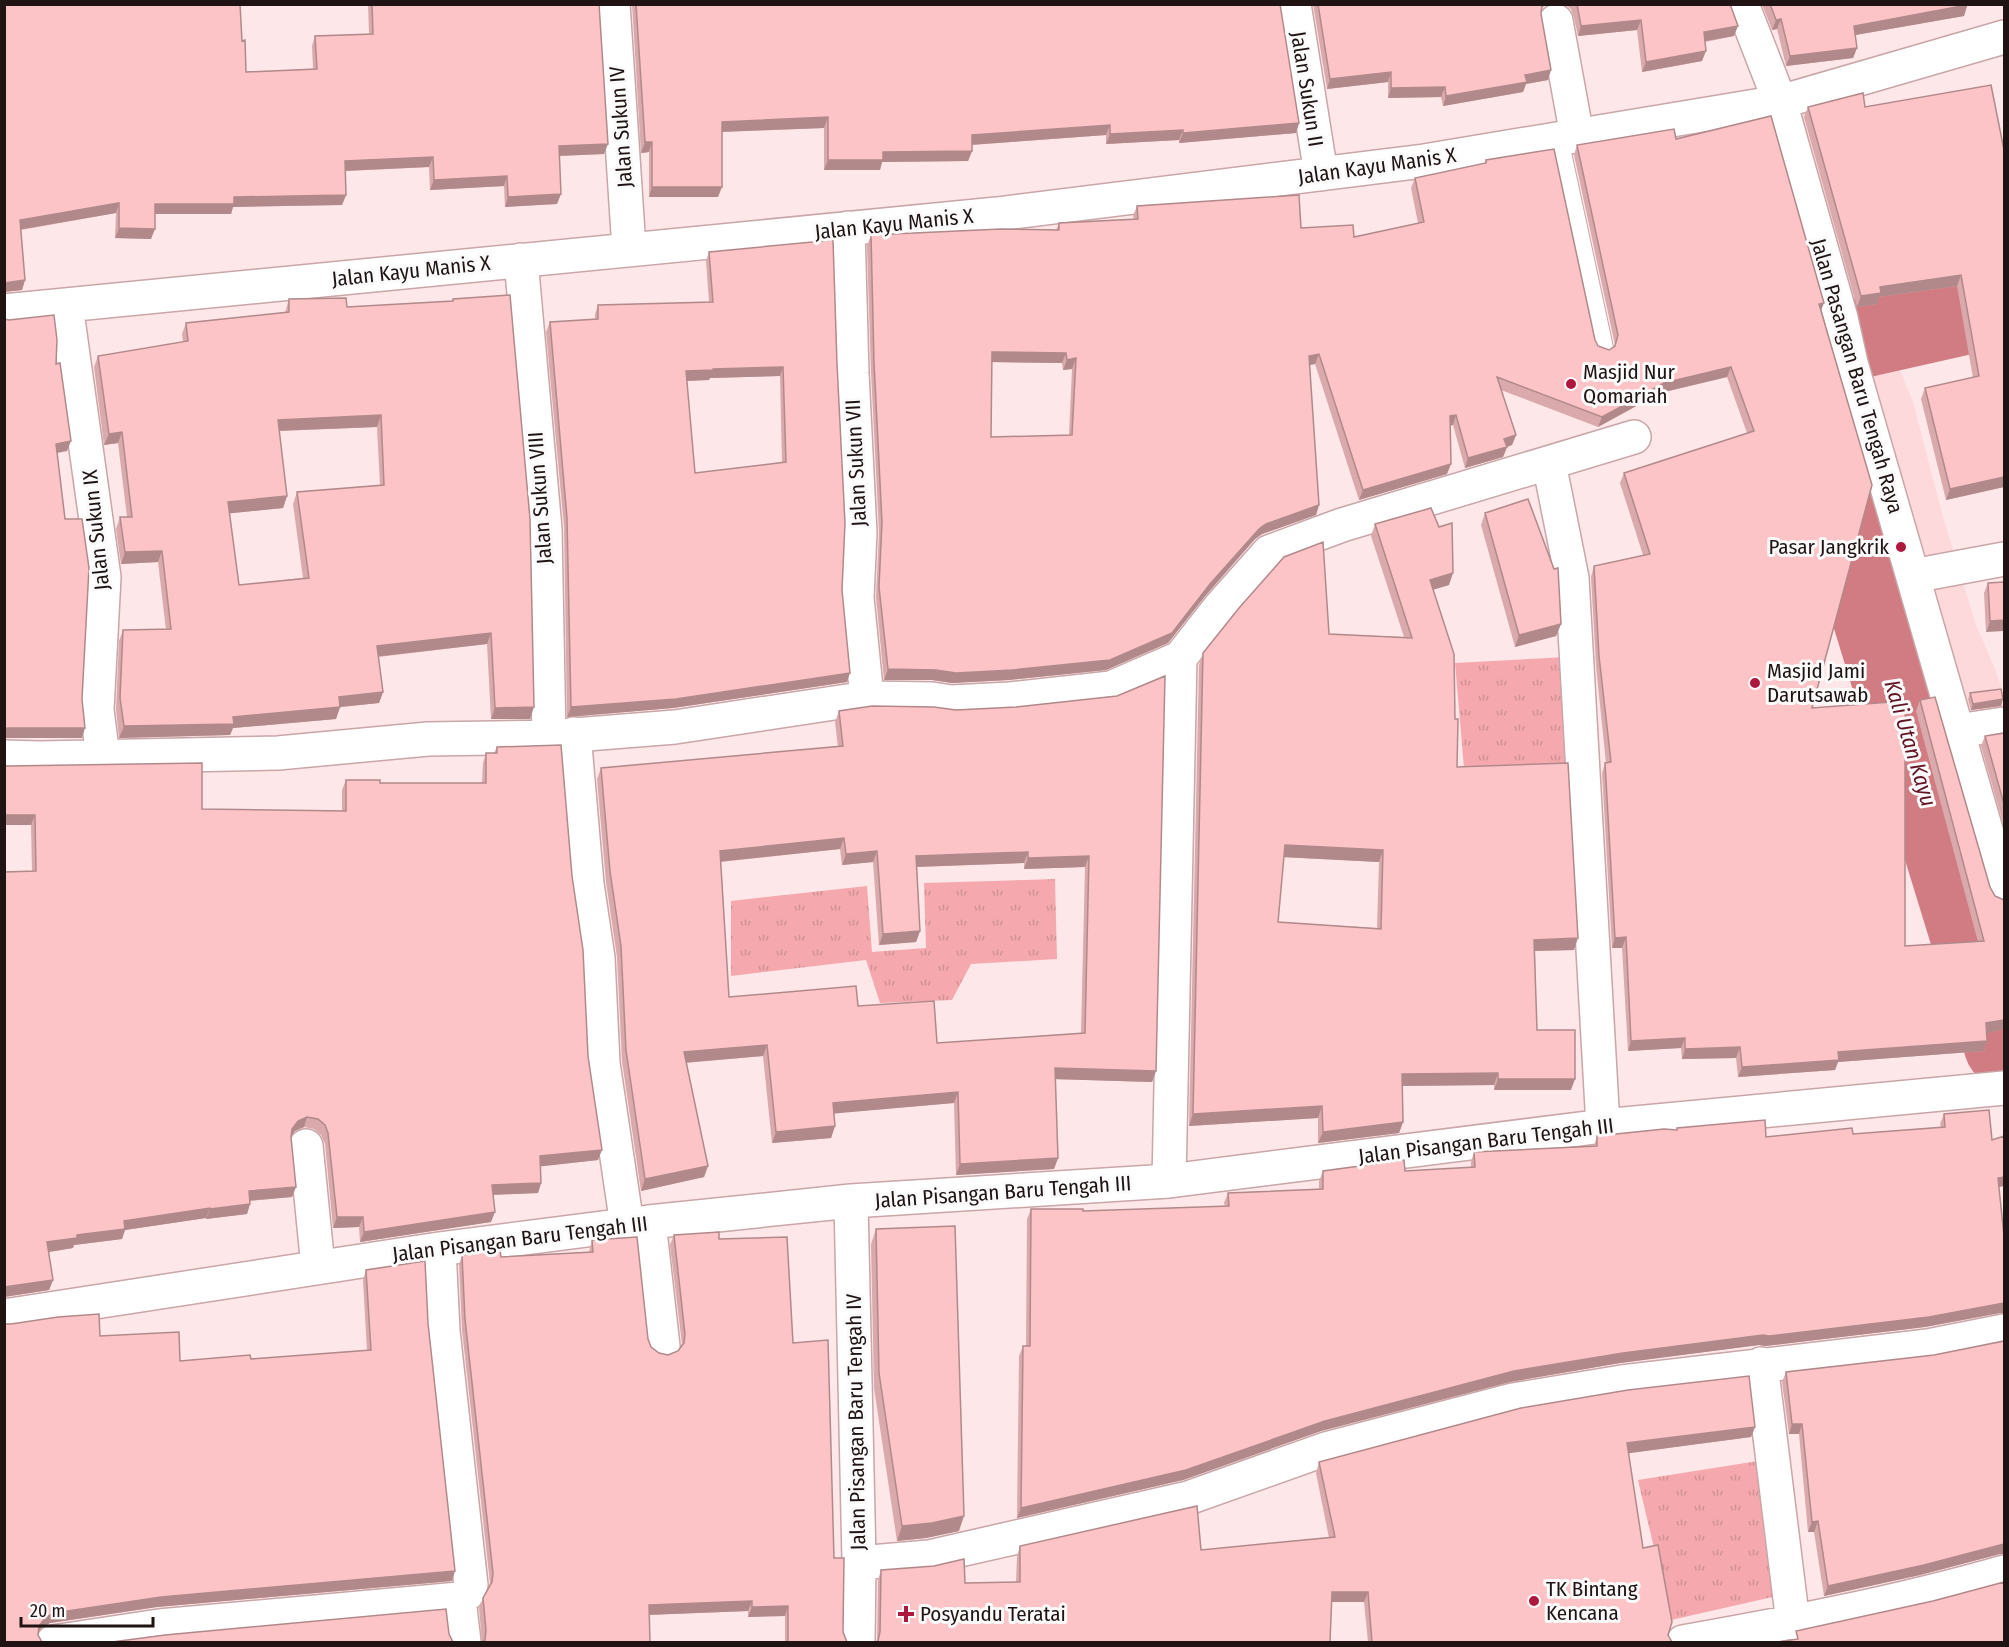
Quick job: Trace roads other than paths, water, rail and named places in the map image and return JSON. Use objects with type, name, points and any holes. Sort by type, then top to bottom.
[{"type":"street","name":"Jalan Sukun IV","points":[[613,4],[629,249]]},
{"type":"street","name":"Jalan Sukun II","points":[[1294,4],[1320,174]]},
{"type":"street","name":"Jalan Pasangan Baru Tengah Raya","points":[[1742,4],[1780,102],[1841,318],[1851,363],[2004,892]]},
{"type":"street","points":[[1556,21],[1568,138]]},
{"type":"street","name":"Jalan Kayu Manis X","points":[[4,311],[997,213],[1424,161],[1780,102],[2004,37]]},
{"type":"street","name":"Jalan Sukun VII","points":[[848,228],[860,533],[857,598],[867,698]]},
{"type":"street","name":"Jalan Sukun VIII","points":[[521,260],[561,735],[598,958],[603,1063],[663,1346]]},
{"type":"street","name":"Jalan Sukun IX","points":[[66,305],[104,577],[98,710],[103,757]]},
{"type":"street","points":[[4,757],[278,753],[428,739],[561,735],[675,727],[867,698],[932,699],[951,702],[1010,699],[1112,688],[1180,658],[1220,606],[1269,552],[1342,525],[1634,437]]},
{"type":"street","points":[[1549,463],[1572,578],[1603,1126]]},
{"type":"street","points":[[1913,576],[2004,559]]},
{"type":"street","points":[[1169,1181],[1180,658]]},
{"type":"street","points":[[1957,731],[2004,724]]},
{"type":"street","name":"Jalan Pisangan Baru Tengah III","points":[[5,1310],[439,1249],[638,1224],[851,1201],[1169,1181],[1603,1126],[2004,1088]]},
{"type":"street","points":[[306,1146],[318,1267]]},
{"type":"street","name":"Jalan Pisangan Baru Tengah IV","points":[[851,1201],[859,1563],[858,1642]]},
{"type":"street","points":[[53,1642],[159,1626],[459,1599],[467,1594],[471,1585],[442,1331],[439,1249]]},
{"type":"street","points":[[859,1563],[929,1557],[1188,1498],[1326,1449],[1513,1400],[1622,1382],[1928,1346],[2004,1331]]},
{"type":"street","points":[[1761,1364],[1794,1623]]},
{"type":"street","points":[[1683,1642],[1794,1623],[1930,1593],[2004,1572]]},
{"type":"street","points":[[459,1599],[464,1642]]},
{"type":"lane","points":[[1568,138],[1604,348]]},
{"type":"waterway","name":"Kali Utan Kayu","points":[[2004,306],[1826,346],[1812,362],[1800,383],[2004,1046]]},
{"type":"place","name":"Masjid Nur Qomariah","points":[[1571,384]]},
{"type":"place","name":"Pasar Jangkrik","points":[[1901,547]]},
{"type":"place","name":"Masjid Jami Darutsawab","points":[[1755,683]]},
{"type":"place","name":"TK Bintang Kencana","points":[[1534,1601]]},
{"type":"place","name":"Posyandu Teratai","points":[[906,1614]]}]
